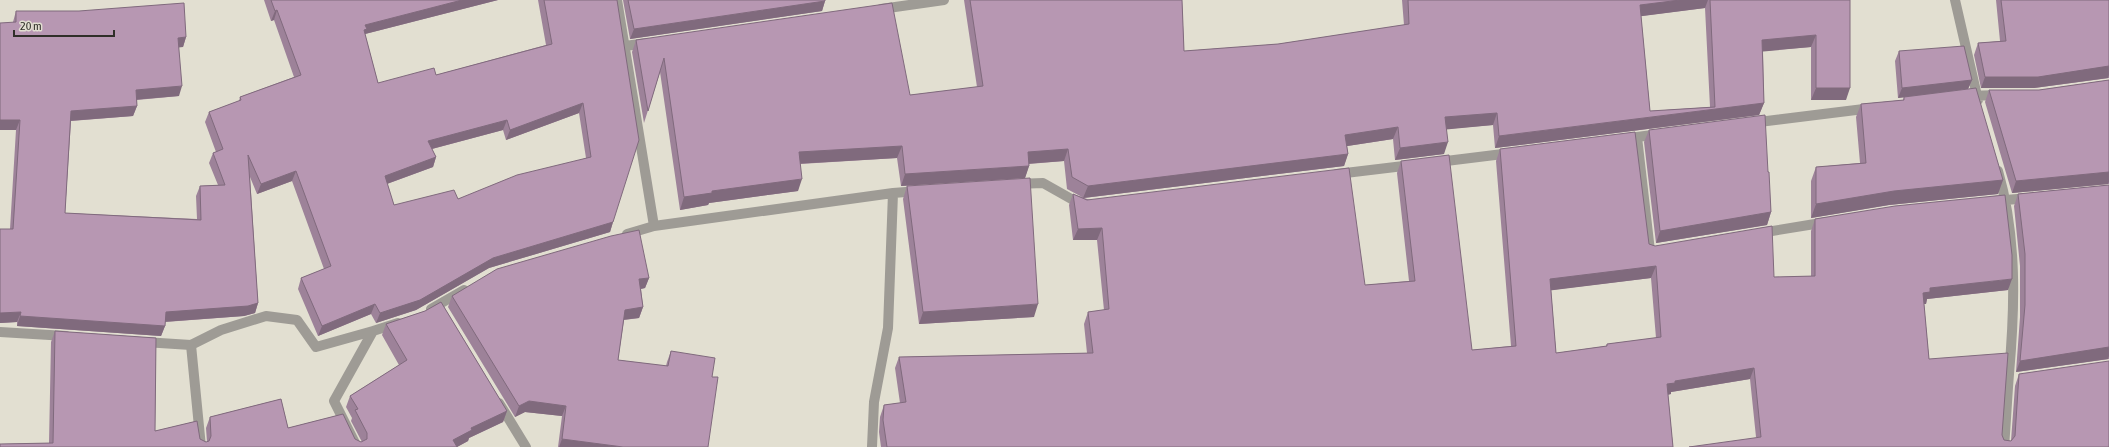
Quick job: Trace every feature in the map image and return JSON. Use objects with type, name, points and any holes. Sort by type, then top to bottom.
[{"type":"street","points":[[617,0],[654,226]]},
{"type":"street","points":[[874,10],[944,0]]},
{"type":"street","points":[[1956,0],[1976,95],[1981,110]]},
{"type":"street","points":[[625,46],[656,42]]},
{"type":"street","points":[[1953,98],[1976,95],[2013,95]]},
{"type":"street","points":[[1740,124],[1882,107]]},
{"type":"street","points":[[1614,140],[1669,133]]},
{"type":"street","points":[[1637,137],[1650,251],[1666,248]]},
{"type":"street","points":[[1328,175],[1518,152]]},
{"type":"street","points":[[1996,162],[2007,200],[2014,266],[2013,380],[2004,447]]},
{"type":"street","points":[[1004,185],[1043,183],[1082,205],[1090,204]]},
{"type":"street","points":[[616,236],[654,226],[893,193],[932,190]]},
{"type":"street","points":[[872,447],[874,402],[888,328],[893,193]]},
{"type":"street","points":[[1983,202],[2038,197]]},
{"type":"street","points":[[1751,234],[1836,220]]},
{"type":"street","points":[[419,316],[441,307],[472,285]]},
{"type":"street","points":[[135,341],[191,345],[221,330],[266,316],[297,320],[316,347],[406,320]]},
{"type":"street","points":[[357,447],[334,401],[372,331]]},
{"type":"street","points":[[0,332],[80,337]]},
{"type":"street","points":[[191,345],[201,447]]},
{"type":"street","points":[[493,392],[526,447]]},
{"type":"building","points":[[271,0],[462,0],[365,25],[367,29],[364,30],[378,83],[434,68],[436,75],[552,44],[544,0],[617,0],[639,140],[613,222],[493,258],[420,300],[380,313],[375,304],[322,326],[301,278],[331,266],[296,171],[261,184],[248,155],[258,303],[248,306],[166,312],[165,326],[20,316],[21,312],[0,313],[0,229],[13,229],[20,120],[0,120],[0,23],[16,22],[16,11],[79,11],[184,3],[186,37],[178,38],[182,86],[136,90],[137,106],[71,111],[65,213],[201,220],[200,186],[225,185],[213,153],[223,149],[209,112],[241,100],[240,97],[301,75],[277,10],[275,11]],"holes":[[[583,103],[591,157],[517,175],[458,199],[454,190],[394,205],[385,176],[436,157],[428,141],[507,120],[510,130]]]},
{"type":"building","points":[[628,0],[825,0],[825,1],[634,29]]},
{"type":"building","points":[[970,0],[1182,0],[1184,51],[1278,44],[1409,24],[1408,0],[1680,0],[1640,5],[1650,111],[1715,107],[1710,0],[1850,0],[1850,88],[1816,88],[1816,35],[1762,40],[1764,103],[1499,136],[1497,113],[1445,117],[1448,142],[1400,148],[1398,127],[1345,135],[1348,154],[1088,186],[1072,177],[1068,149],[1028,152],[1029,166],[905,174],[902,146],[799,152],[802,179],[712,191],[712,193],[684,197],[664,58],[648,111],[636,40],[892,3],[910,95],[983,86]]},
{"type":"building","points":[[2001,0],[2109,0],[2109,66],[2038,77],[1985,77],[1978,43],[2006,41]]},
{"type":"building","points":[[1964,46],[1972,80],[1902,88],[1899,51]]},
{"type":"building","points":[[2109,80],[2109,172],[2016,181],[1989,90],[2039,90]]},
{"type":"building","points":[[1976,88],[2003,180],[1894,191],[1816,204],[1816,167],[1866,163],[1861,104],[1904,100],[1904,97]]},
{"type":"building","points":[[1765,115],[1771,212],[1660,231],[1649,130]]},
{"type":"building","points":[[1635,132],[1649,244],[1655,246],[1772,226],[1774,277],[1815,276],[1815,219],[1895,206],[2005,195],[2012,255],[2012,279],[1930,288],[1930,292],[1923,293],[1929,359],[2008,353],[2002,435],[2004,440],[2011,441],[2015,436],[2019,374],[2109,361],[2109,447],[1689,447],[1761,437],[1754,368],[1675,381],[1675,383],[1667,384],[1673,447],[887,447],[883,420],[884,405],[906,402],[899,357],[1093,353],[1088,312],[1109,309],[1102,228],[1078,229],[1073,194],[1087,200],[1349,168],[1365,285],[1415,281],[1401,161],[1449,155],[1472,350],[1516,346],[1500,149]],"holes":[[[1656,266],[1661,337],[1607,344],[1607,346],[1556,353],[1550,279]]]},
{"type":"building","points":[[1030,178],[1038,304],[923,312],[907,186]]},
{"type":"building","points":[[2109,185],[2109,347],[2020,361],[2025,305],[2025,254],[2018,194]]},
{"type":"building","points":[[639,230],[649,278],[639,279],[643,307],[625,310],[618,360],[668,366],[671,351],[715,358],[712,377],[718,377],[708,447],[623,447],[562,439],[566,406],[529,401],[519,406],[452,296],[497,269],[611,236]]},
{"type":"building","points":[[441,302],[507,411],[471,428],[472,430],[453,440],[457,447],[0,447],[0,444],[53,443],[55,331],[156,338],[155,431],[197,421],[200,439],[206,442],[209,441],[211,436],[210,417],[281,399],[288,428],[343,414],[355,439],[361,442],[367,439],[367,433],[355,410],[358,409],[350,396],[407,360],[386,324],[425,311]]}]
